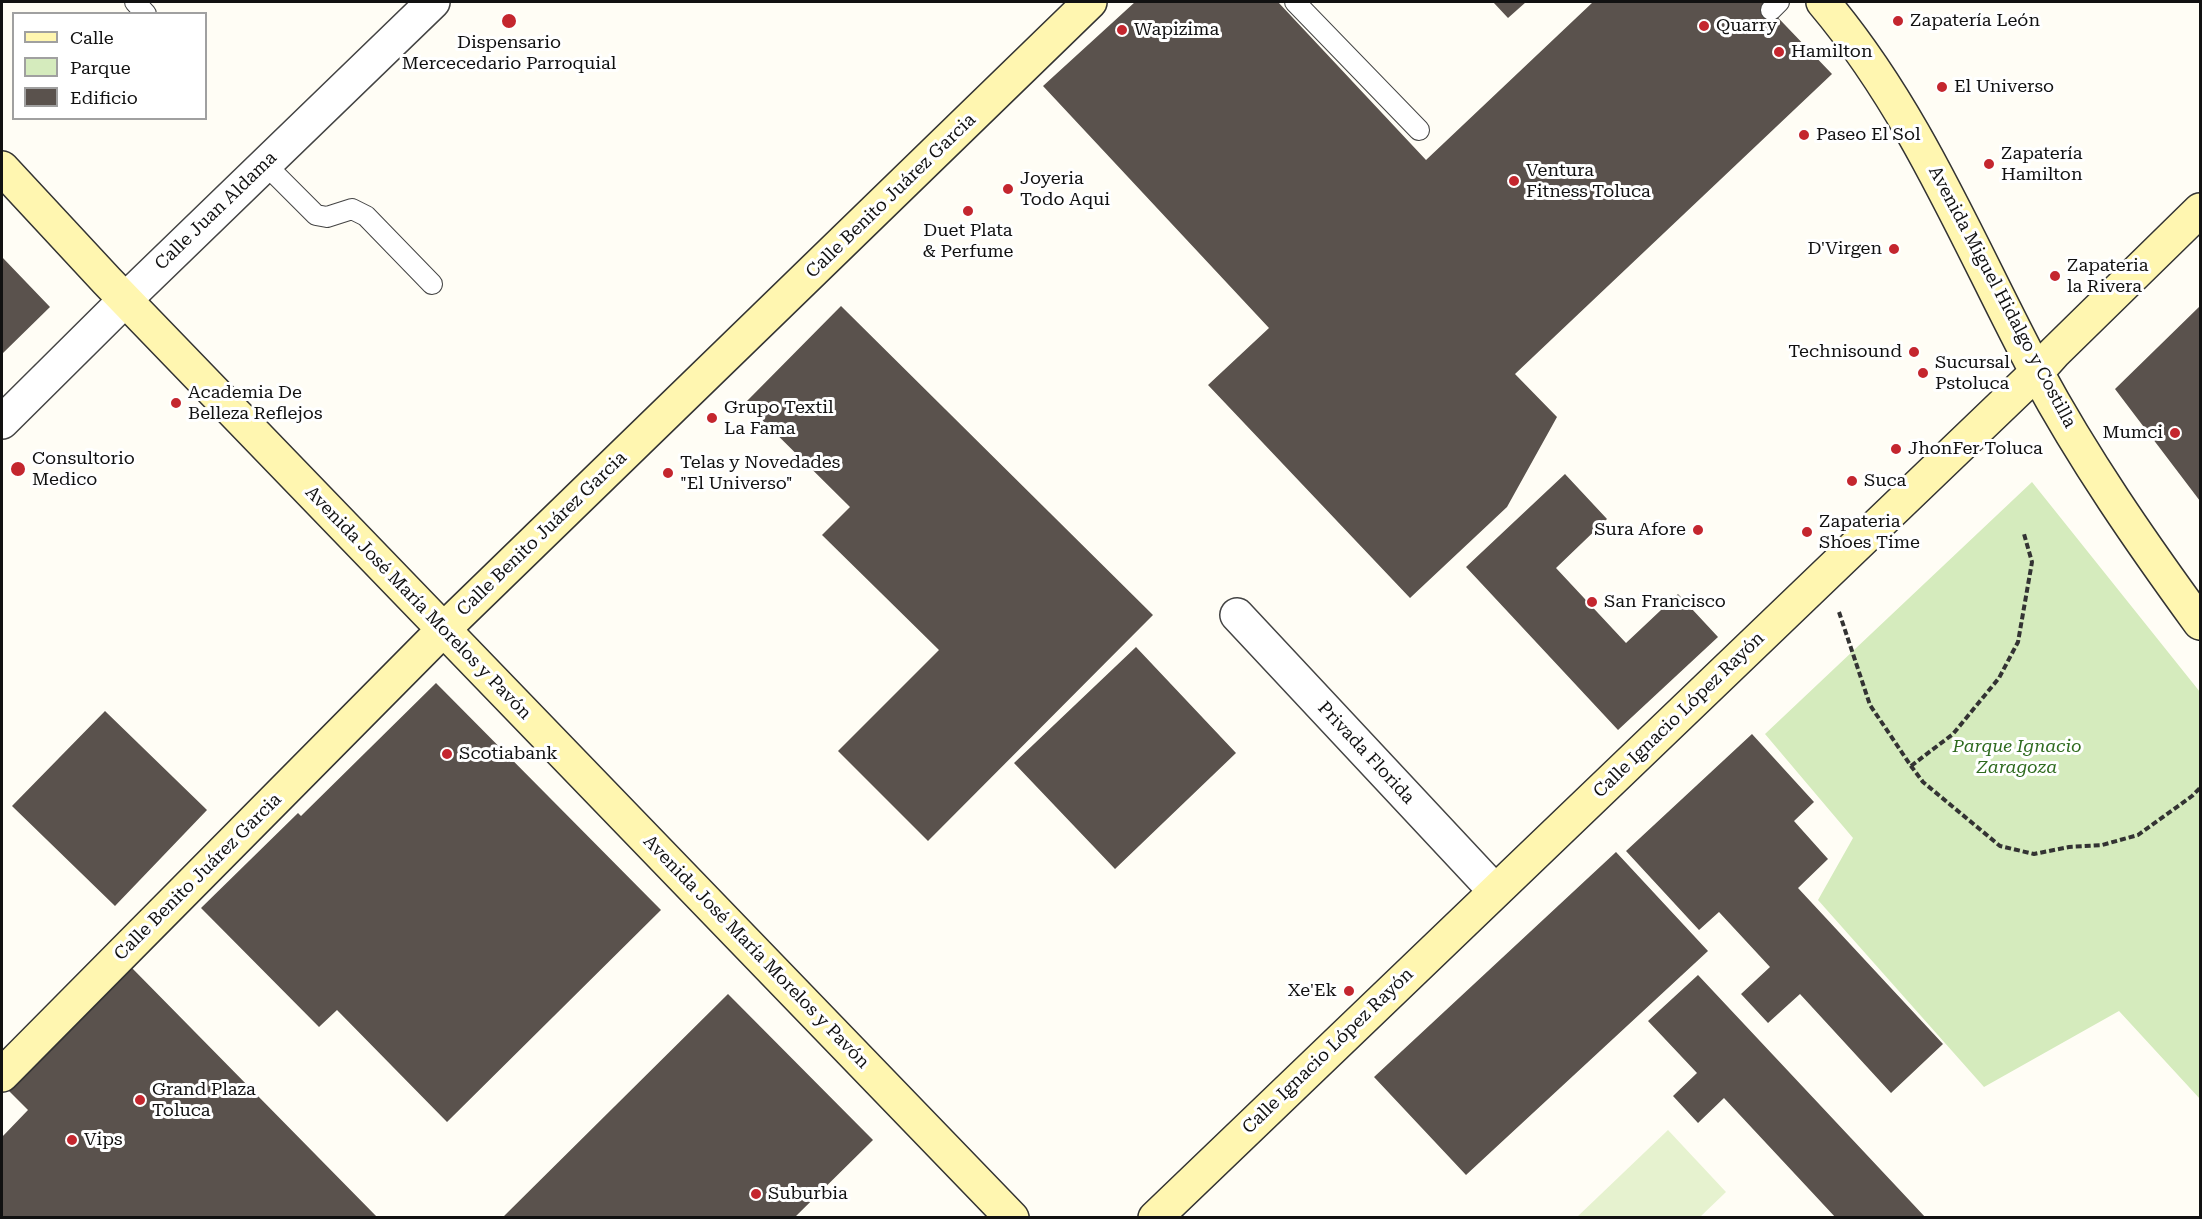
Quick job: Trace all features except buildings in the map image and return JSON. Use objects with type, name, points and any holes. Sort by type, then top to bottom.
[{"type":"main road","name":"Calle Benito Juárez Garcia","points":[[2,1075],[444,629],[1090,2]]},
{"type":"main road","name":"Avenida Miguel Hidalgo y Costilla","points":[[1822,2],[1878,77],[1923,147],[2037,372],[2113,501],[2200,623]]},
{"type":"main road","name":"Avenida José María Morelos y Pavón","points":[[2,168],[1012,1218]]},
{"type":"main road","name":"Calle Ignacio López Rayón","points":[[1155,1218],[2037,372],[2200,210]]},
{"type":"street","name":"Calle Juan Aldama","points":[[2,422],[433,2]]},
{"type":"street","name":"Privada Florida","points":[[1236,615],[1495,891]]},
{"type":"lane","points":[[1295,2],[1419,130]]},
{"type":"lane","points":[[265,164],[316,215],[327,217],[352,209],[366,216],[432,284]]},
{"type":"path","points":[[1911,766],[1953,734],[1999,678],[2018,642],[2032,562],[2024,534]]},
{"type":"path","points":[[1826,575],[1870,705],[1923,782],[2000,846],[2034,854],[2069,847],[2102,844],[2138,835],[2200,788]]},
{"type":"green space","name":"Parque Ignacio Zaragoza","points":[[2032,482],[2200,692],[2200,1099],[2119,1011],[1984,1087],[1818,900],[1853,838],[1765,734]]},
{"type":"green space","points":[[1668,1130],[1726,1192],[1700,1217],[1577,1217]]},
{"type":"place","name":"Dispensario Mercecedario Parroquial","points":[[509,21]]},
{"type":"place","name":"Zapatería León","points":[[1898,21]]},
{"type":"place","name":"Quarry","points":[[1704,26]]},
{"type":"place","name":"Wapizima","points":[[1122,30]]},
{"type":"place","name":"Hamilton","points":[[1779,52]]},
{"type":"place","name":"El Universo","points":[[1942,87]]},
{"type":"place","name":"Paseo El Sol","points":[[1804,135]]},
{"type":"place","name":"Zapatería Hamilton","points":[[1989,164]]},
{"type":"place","name":"Ventura Fitness Toluca","points":[[1514,181]]},
{"type":"place","name":"Joyeria Todo Aqui","points":[[1008,189]]},
{"type":"place","name":"Duet Plata & Perfume","points":[[968,211]]},
{"type":"place","name":"D'Virgen","points":[[1894,249]]},
{"type":"place","name":"Zapateria la Rivera","points":[[2055,276]]},
{"type":"place","name":"Technisound","points":[[1914,352]]},
{"type":"place","name":"Sucursal Pstoluca","points":[[1923,373]]},
{"type":"place","name":"Academia De Belleza Reflejos","points":[[176,403]]},
{"type":"place","name":"Grupo Textil La Fama","points":[[712,418]]},
{"type":"place","name":"Mumci","points":[[2175,433]]},
{"type":"place","name":"JhonFer Toluca","points":[[1896,449]]},
{"type":"place","name":"Consultorio Medico","points":[[18,469]]},
{"type":"place","name":"Telas y Novedades \"El Universo\"","points":[[668,473]]},
{"type":"place","name":"Suca","points":[[1852,481]]},
{"type":"place","name":"Sura Afore","points":[[1698,530]]},
{"type":"place","name":"Zapateria Shoes Time","points":[[1807,532]]},
{"type":"place","name":"San Francisco","points":[[1592,602]]},
{"type":"place","name":"Scotiabank","points":[[447,754]]},
{"type":"place","name":"Xe'Ek","points":[[1349,991]]},
{"type":"place","name":"Grand Plaza Toluca","points":[[140,1100]]},
{"type":"place","name":"Vips","points":[[72,1140]]},
{"type":"place","name":"Suburbia","points":[[756,1194]]}]
